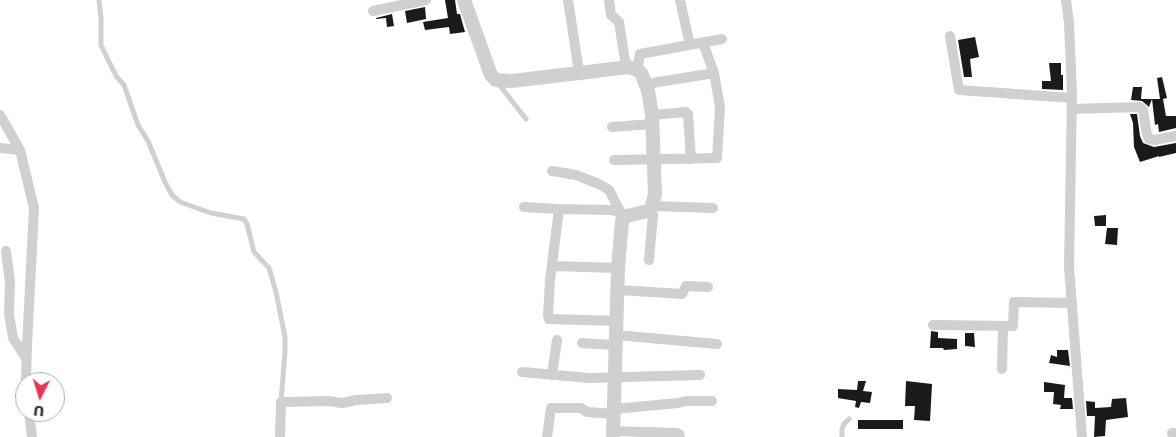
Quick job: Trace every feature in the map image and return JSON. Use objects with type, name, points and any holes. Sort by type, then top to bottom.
[{"type":"street","points":[[373,11],[426,0]]},
{"type":"street","points":[[464,0],[491,75],[496,80],[512,81],[579,72],[632,68],[641,73],[646,84],[652,119],[654,159],[655,194],[651,208],[645,213],[624,213],[524,206]]},
{"type":"street","points":[[568,0],[579,72]]},
{"type":"street","points":[[609,0],[611,15],[619,22],[632,68]]},
{"type":"street","points":[[680,0],[690,45]]},
{"type":"street","points":[[1066,0],[1070,31],[1072,98],[1069,267],[1082,437]]},
{"type":"street","points":[[950,36],[959,90],[1072,98]]},
{"type":"street","points":[[632,68],[640,54],[722,39]]},
{"type":"street","points":[[614,160],[716,158],[720,110],[714,73],[703,43]]},
{"type":"street","points":[[646,84],[714,73]]},
{"type":"street","points":[[1072,109],[1140,107],[1143,110],[1149,139],[1155,140],[1176,136]]},
{"type":"street","points":[[612,126],[686,112],[688,114],[691,159]]},
{"type":"street","points":[[0,115],[10,149],[34,208],[26,372]]},
{"type":"street","points":[[552,171],[576,175],[599,184],[609,190],[624,213],[618,268],[613,434],[676,433],[680,434],[680,437]]},
{"type":"street","points":[[651,208],[713,208]]},
{"type":"street","points":[[649,260],[653,214],[651,208]]},
{"type":"street","points":[[559,209],[552,266],[549,319],[616,321]]},
{"type":"street","points":[[6,251],[9,273],[4,313],[13,338],[26,358]]},
{"type":"street","points":[[552,266],[618,268]]},
{"type":"street","points":[[618,290],[683,294],[686,286],[708,287]]},
{"type":"street","points":[[933,324],[1013,326],[1014,302],[1072,303]]},
{"type":"street","points":[[1002,369],[1003,326]]},
{"type":"street","points":[[552,375],[556,340]]},
{"type":"street","points":[[582,343],[615,340],[717,344]]},
{"type":"street","points":[[522,372],[589,378],[700,374]]},
{"type":"street","points":[[280,437],[282,402],[328,401],[342,403],[387,398]]},
{"type":"street","points":[[548,437],[551,408],[581,408],[587,412],[614,411],[686,401],[712,402]]},
{"type":"street","points":[[30,422],[32,437]]},
{"type":"lane","points":[[99,0],[102,18],[101,45],[116,76],[124,86],[138,124],[148,141],[172,195],[180,202],[211,212],[244,219],[254,252],[269,268],[285,337],[282,402]]},
{"type":"lane","points":[[496,80],[526,119]]},
{"type":"lane","points":[[842,437],[842,428],[849,419]]},
{"type":"building","points":[[445,0],[455,0],[457,14],[460,14],[465,32],[450,34],[449,27],[425,30],[423,22],[448,18]]},
{"type":"building","points":[[425,7],[426,19],[407,23],[405,11]]},
{"type":"building","points":[[392,14],[394,26],[387,27],[386,18],[376,19],[376,18]]},
{"type":"building","points":[[975,37],[979,57],[970,59],[972,77],[964,77],[958,40]]},
{"type":"building","points":[[1049,63],[1061,63],[1063,90],[1042,89],[1042,81],[1051,81]]},
{"type":"building","points":[[1162,77],[1167,98],[1163,99],[1166,116],[1176,116],[1176,128],[1159,132],[1158,124],[1155,125],[1152,99],[1160,99],[1157,78]]},
{"type":"building","points":[[1133,87],[1142,87],[1141,99],[1152,99],[1149,107],[1142,101],[1131,100]]},
{"type":"building","points":[[1130,114],[1137,114],[1140,136],[1143,143],[1154,147],[1176,143],[1176,153],[1140,162],[1134,147],[1133,123]]},
{"type":"building","points":[[1106,215],[1106,226],[1095,226],[1094,216]]},
{"type":"building","points":[[1107,228],[1118,228],[1117,245],[1105,244]]},
{"type":"building","points":[[931,331],[938,332],[938,338],[957,339],[957,349],[930,348]]},
{"type":"building","points":[[965,333],[974,333],[975,347],[965,346]]},
{"type":"building","points":[[1057,350],[1068,350],[1070,366],[1049,363],[1051,355],[1057,357]]},
{"type":"building","points":[[858,381],[866,381],[863,391],[872,392],[870,403],[861,402],[859,408],[855,407],[856,401],[838,398],[838,389],[857,390]]},
{"type":"building","points":[[906,381],[932,384],[930,421],[914,420],[915,406],[905,406]]},
{"type":"building","points":[[1044,382],[1065,385],[1064,398],[1072,398],[1073,409],[1060,409],[1061,405],[1053,404],[1054,392],[1044,392]]},
{"type":"building","points":[[1126,398],[1128,417],[1106,420],[1105,436],[1094,437],[1095,416],[1087,416],[1086,401],[1095,402],[1095,408],[1111,407],[1112,399]]},
{"type":"building","points":[[858,420],[903,420],[903,429],[858,429]]}]
